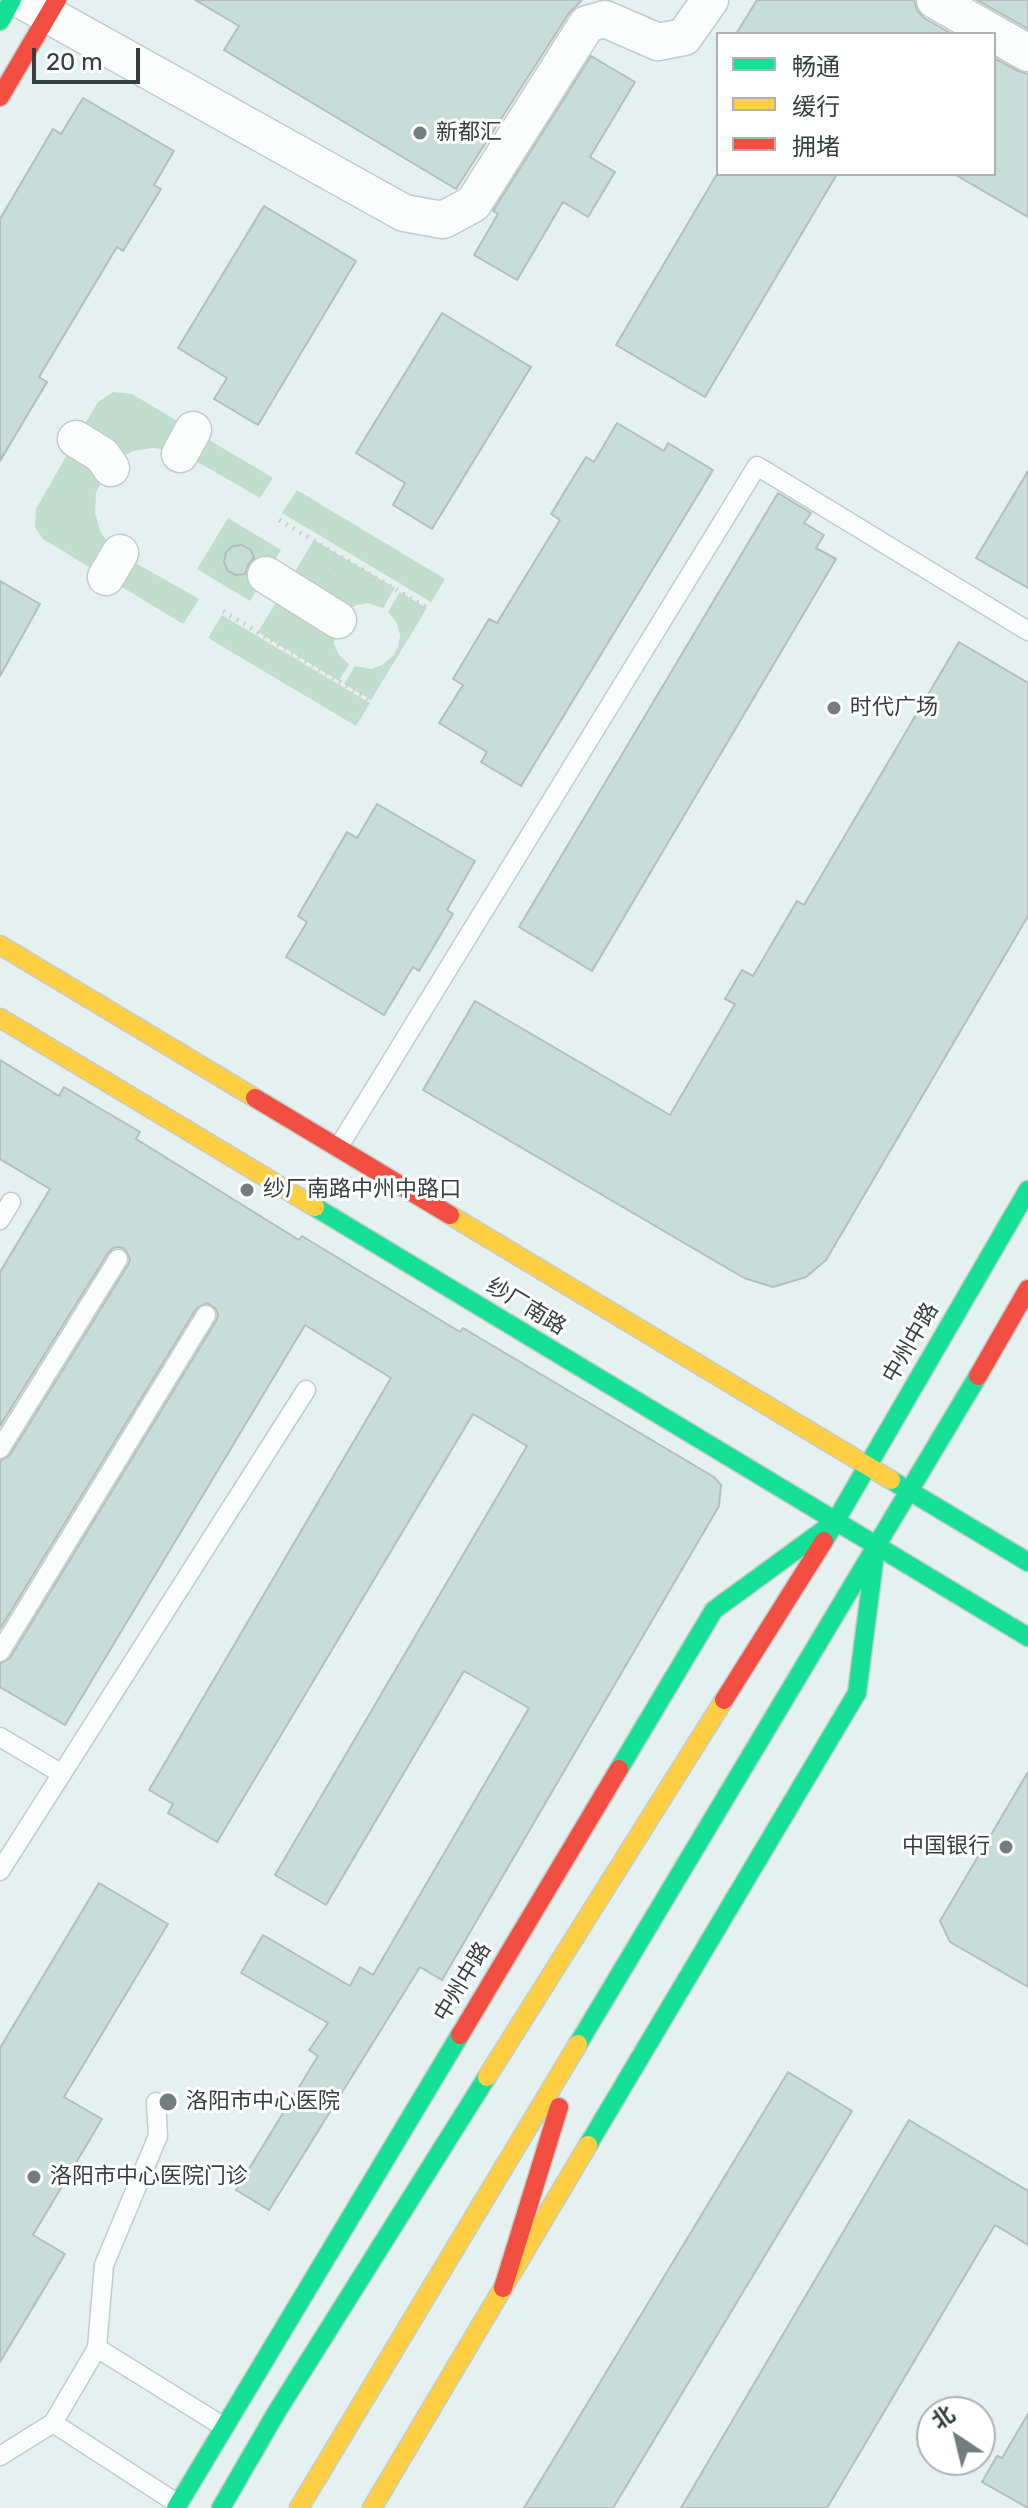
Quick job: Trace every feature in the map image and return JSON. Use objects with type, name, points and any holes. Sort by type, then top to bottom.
[{"type":"main road","points":[[0,21],[12,0]]},
{"type":"main road","points":[[0,97],[43,5]]},
{"type":"main road","name":"纱厂南路","points":[[0,945],[1028,1562]]},
{"type":"main road","name":"纱厂南路","points":[[0,1018],[1028,1637]]},
{"type":"main road","name":"中州中路","points":[[221,2508],[284,2399],[836,1521],[1028,1190]]},
{"type":"main road","points":[[299,2508],[910,1492],[1028,1289]]},
{"type":"main road","name":"中州中路","points":[[177,2506],[714,1610],[836,1521]]},
{"type":"main road","points":[[372,2508],[857,1693],[876,1546]]},
{"type":"main road","points":[[503,2288],[581,2038]]},
{"type":"street","points":[[43,5],[404,213],[443,220],[473,204],[587,24],[605,19],[658,42],[684,37],[710,0]]},
{"type":"street","points":[[935,0],[991,32]]},
{"type":"street","points":[[996,35],[1028,53]]},
{"type":"street","points":[[76,439],[102,455],[111,468]]},
{"type":"street","points":[[266,575],[338,620]]},
{"type":"lane","points":[[338,1148],[757,466],[1028,631]]},
{"type":"lane","points":[[0,1220],[11,1202]]},
{"type":"lane","points":[[0,1449],[118,1259]]},
{"type":"lane","points":[[0,1652],[206,1315]]},
{"type":"lane","points":[[0,1871],[306,1390]]},
{"type":"lane","points":[[0,1737],[62,1774]]},
{"type":"lane","points":[[0,2456],[53,2423],[97,2348],[104,2265],[158,2136],[156,2102]]},
{"type":"lane","points":[[97,2348],[224,2427]]},
{"type":"lane","points":[[53,2423],[177,2506]]},
{"type":"path","points":[[279,520],[430,610]]},
{"type":"path","points":[[223,611],[373,702]]},
{"type":"green space","points":[[113,392],[132,394],[273,478],[260,498],[189,457],[171,450],[152,448],[133,451],[116,461],[104,476],[96,493],[95,512],[100,531],[111,547],[127,558],[199,599],[183,624],[43,539],[35,527],[36,509],[76,439],[98,402]]},
{"type":"green space","points":[[297,490],[445,579],[431,602],[282,513]]},
{"type":"green space","points":[[228,518],[281,550],[250,601],[197,569]]},
{"type":"green space","points":[[314,540],[395,588],[383,608],[368,603],[346,611],[334,631],[334,644],[339,655],[349,664],[339,681],[258,632]]},
{"type":"green space","points":[[400,592],[427,608],[371,700],[344,684],[355,666],[371,669],[392,657],[400,635],[397,623],[388,612]]},
{"type":"green space","points":[[222,615],[370,703],[356,726],[208,638]]},
{"type":"building","name":"新都汇","points":[[195,0],[582,0],[569,13],[456,189],[224,50],[239,26]]},
{"type":"building","points":[[757,0],[914,0],[924,18],[948,32],[737,32]]},
{"type":"building","points":[[977,0],[1028,0],[1028,29]]},
{"type":"building","points":[[591,56],[635,82],[590,157],[615,172],[588,217],[563,202],[517,280],[474,255],[498,214],[493,211]]},
{"type":"building","points":[[996,59],[1028,74],[1028,217],[957,176],[996,176]]},
{"type":"building","points":[[83,98],[174,151],[154,185],[161,189],[123,251],[117,247],[39,377],[47,382],[0,461],[0,219],[53,129],[61,134]]},
{"type":"building","points":[[716,176],[836,176],[705,397],[616,345]]},
{"type":"building","points":[[264,206],[356,261],[258,425],[214,399],[227,378],[178,348]]},
{"type":"building","points":[[442,313],[531,367],[432,529],[393,505],[405,483],[356,453]]},
{"type":"building","points":[[617,423],[664,451],[668,443],[713,470],[521,786],[481,762],[487,752],[439,723],[463,685],[453,679],[489,619],[497,623],[560,520],[551,514],[586,457],[594,462]]},
{"type":"building","points":[[1028,471],[1028,588],[976,558]]},
{"type":"building","points":[[778,493],[811,513],[804,523],[824,535],[816,548],[836,559],[592,971],[519,927]]},
{"type":"building","points":[[242,545],[251,550],[254,558],[245,574],[236,575],[228,571],[224,562],[226,552],[233,546]]},
{"type":"building","points":[[0,581],[40,604],[0,676]]},
{"type":"building","points":[[959,642],[1028,683],[1028,916],[826,1260],[806,1277],[773,1287],[744,1278],[423,1090],[475,1001],[670,1115],[735,1004],[725,999],[742,970],[753,976],[797,901],[804,905]]},
{"type":"building","points":[[377,804],[475,861],[447,910],[453,914],[419,971],[413,967],[384,1015],[286,957],[307,922],[298,916],[347,832],[357,838]]},
{"type":"building","points":[[0,1060],[59,1096],[64,1087],[140,1132],[136,1139],[299,1240],[302,1236],[460,1332],[463,1328],[714,1477],[721,1485],[719,1506],[442,1980],[420,1967],[269,2210],[236,2190],[318,2056],[309,2050],[328,2023],[241,1973],[263,1935],[350,1986],[360,1967],[373,1975],[529,1708],[464,1671],[326,1905],[275,1875],[527,1446],[473,1414],[217,1842],[168,1813],[173,1804],[149,1790],[391,1378],[305,1325],[65,1725],[0,1687],[0,1664],[10,1658],[218,1315],[216,1309],[207,1303],[196,1309],[0,1629],[0,1461],[10,1455],[130,1259],[125,1249],[119,1247],[108,1253],[0,1426],[0,1272],[50,1189],[0,1159]]},
{"type":"building","name":"中国银行","points":[[1028,1772],[1028,1987],[950,1942],[940,1921]]},
{"type":"building","name":"洛阳市中心医院门诊","points":[[99,1883],[168,1924],[64,2097],[102,2119],[33,2235],[65,2254],[0,2362],[0,2048]]},
{"type":"building","points":[[788,2072],[852,2111],[613,2508],[524,2508]]},
{"type":"building","points":[[909,2120],[1028,2191],[1028,2245],[995,2225],[827,2508],[681,2508]]},
{"type":"building","points":[[1028,2414],[1028,2508],[982,2482],[985,2476],[996,2476],[996,2458],[1002,2458]]},
{"type":"traffic: fast","points":[[0,21],[12,0]]},
{"type":"traffic: fast","points":[[824,1541],[1028,1190]]},
{"type":"traffic: fast","points":[[315,1207],[1028,1637]]},
{"type":"traffic: fast","points":[[578,2044],[978,1376]]},
{"type":"traffic: fast","points":[[891,1480],[1028,1562]]},
{"type":"traffic: fast","points":[[619,1769],[714,1610],[836,1521]]},
{"type":"traffic: fast","points":[[588,2145],[857,1693],[876,1546]]},
{"type":"traffic: fast","points":[[176,2508],[460,2035]]},
{"type":"traffic: fast","points":[[221,2508],[276,2413],[487,2077]]},
{"type":"traffic: slow","points":[[0,945],[255,1098]]},
{"type":"traffic: slow","points":[[0,1018],[315,1207]]},
{"type":"traffic: slow","points":[[450,1215],[891,1480]]},
{"type":"traffic: slow","points":[[487,2077],[724,1700]]},
{"type":"traffic: slow","points":[[299,2508],[578,2044]]},
{"type":"traffic: slow","points":[[372,2508],[588,2145]]},
{"type":"traffic: jam","points":[[0,97],[57,0]]},
{"type":"traffic: jam","points":[[255,1098],[450,1215]]},
{"type":"traffic: jam","points":[[978,1376],[1028,1289]]},
{"type":"traffic: jam","points":[[724,1700],[824,1541]]},
{"type":"traffic: jam","points":[[460,2035],[619,1769]]},
{"type":"traffic: jam","points":[[503,2288],[559,2107]]},
{"type":"place","name":"新都汇","points":[[420,133]]},
{"type":"place","name":"时代广场","points":[[834,708]]},
{"type":"place","name":"纱厂南路中州中路口","points":[[247,1190]]},
{"type":"place","name":"中国银行","points":[[1006,1847]]},
{"type":"place","name":"洛阳市中心医院","points":[[168,2102]]},
{"type":"place","name":"洛阳市中心医院门诊","points":[[34,2177]]}]
